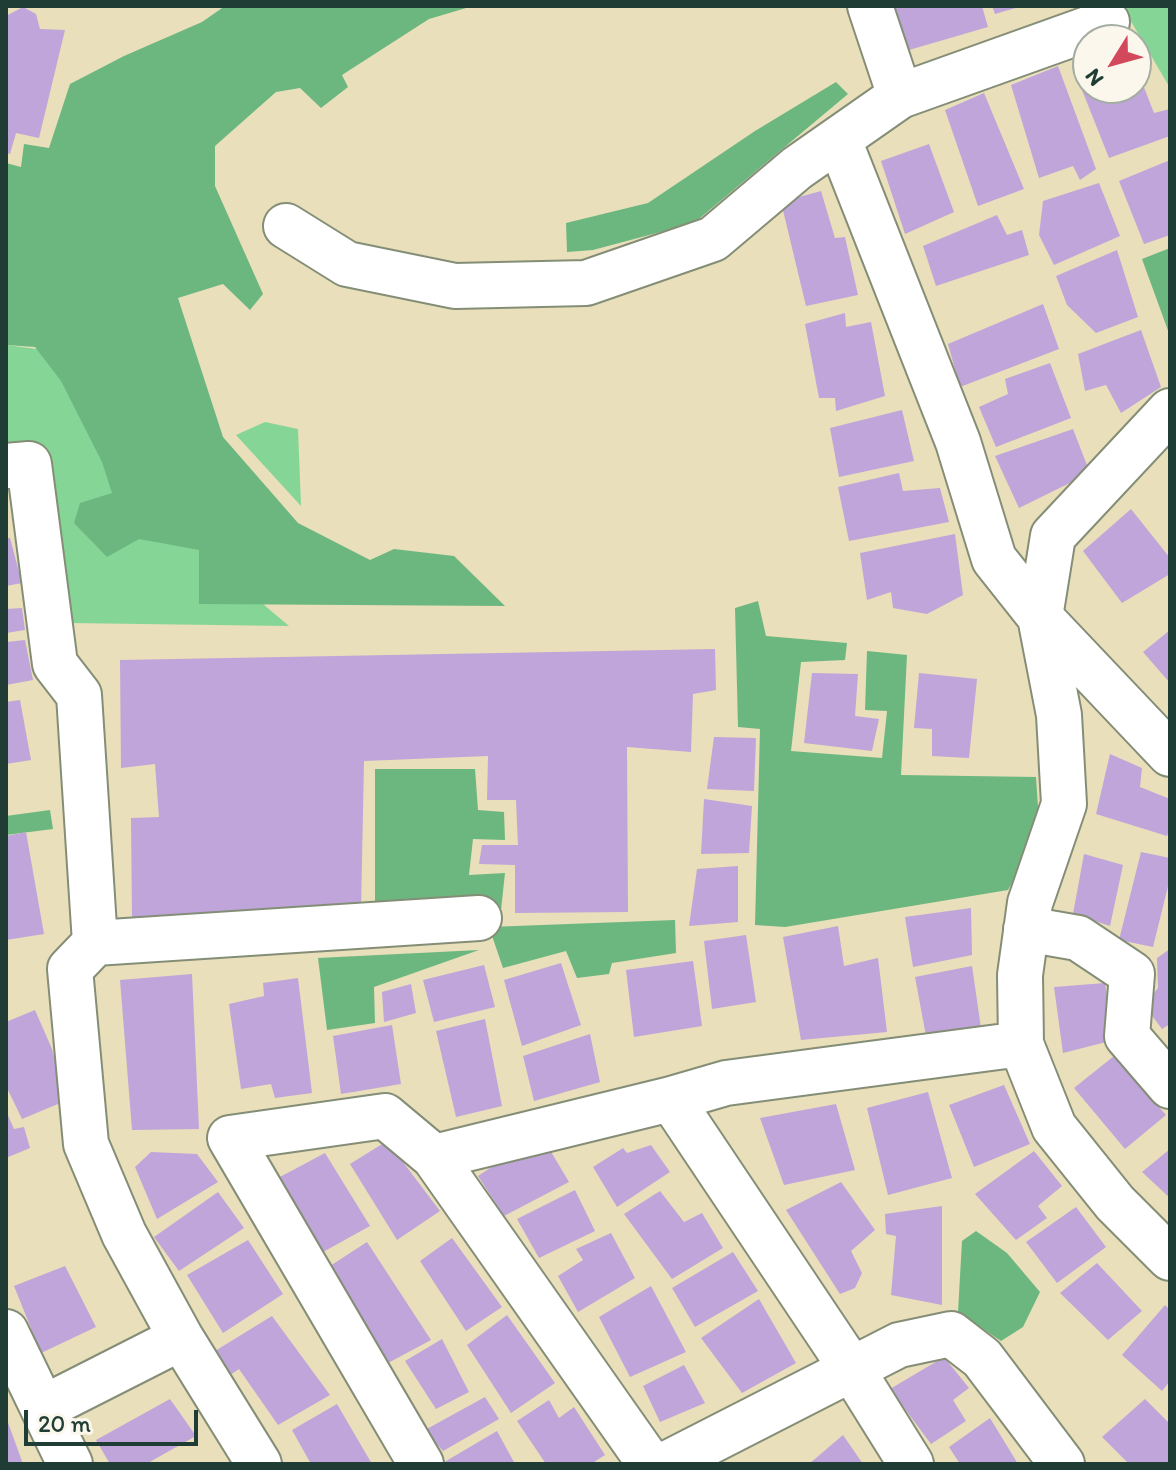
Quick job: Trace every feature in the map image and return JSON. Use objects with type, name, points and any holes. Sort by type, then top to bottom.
[{"type":"street","points":[[870,6],[900,96]]},
{"type":"street","points":[[286,226],[347,264],[455,286],[586,283],[713,239],[797,168],[900,96],[1107,22]]},
{"type":"street","points":[[839,140],[958,442],[994,559],[1040,617],[1170,754]]},
{"type":"street","points":[[1170,411],[1053,536],[1040,617],[1059,715],[1064,804],[1030,903],[1020,975],[1021,1044],[1054,1127],[1115,1203],[1170,1258]]},
{"type":"street","points":[[6,466],[29,464],[55,664],[79,695],[95,943]]},
{"type":"street","points":[[259,1464],[181,1338],[124,1234],[86,1144],[70,969],[95,943],[479,918]]},
{"type":"street","points":[[1026,929],[1078,938],[1132,974],[1127,1036],[1170,1086]]},
{"type":"street","points":[[434,1157],[726,1083],[1021,1044]]},
{"type":"street","points":[[671,1099],[853,1371],[911,1464]]},
{"type":"street","points":[[421,1464],[230,1138],[385,1116],[434,1157],[650,1464]]},
{"type":"street","points":[[6,1332],[70,1464]]},
{"type":"street","points":[[666,1464],[899,1345],[951,1334],[982,1358],[1062,1464]]},
{"type":"street","points":[[43,1408],[181,1338]]},
{"type":"green space","points":[[225,6],[473,6],[429,19],[342,75],[348,87],[321,108],[300,88],[276,92],[215,146],[215,186],[263,294],[250,310],[223,284],[178,298],[223,437],[298,523],[370,560],[394,549],[454,556],[505,606],[199,604],[199,550],[139,539],[107,557],[74,523],[80,503],[112,493],[102,462],[61,381],[35,347],[6,345],[6,163],[21,167],[24,144],[49,148],[70,84],[202,22]]},
{"type":"green space","points":[[1122,6],[1170,6],[1170,88],[1152,57],[1152,24],[1133,24]]},
{"type":"green space","points":[[836,82],[848,94],[694,223],[593,250],[567,252],[566,223],[648,203],[755,131]]},
{"type":"green space","points":[[1170,248],[1170,336],[1142,259]]},
{"type":"green space","points":[[6,345],[60,352],[147,506],[289,626],[68,623],[6,454]]},
{"type":"green space","points":[[265,422],[298,429],[301,506],[236,435]]},
{"type":"green space","points":[[758,601],[766,636],[847,643],[845,660],[801,662],[791,751],[882,758],[887,711],[865,710],[867,651],[907,655],[901,775],[1036,777],[1039,822],[1027,856],[1008,890],[785,927],[755,925],[760,729],[738,727],[735,608]]},
{"type":"green space","points":[[375,769],[475,769],[478,810],[504,812],[505,840],[473,839],[469,875],[505,873],[501,910],[375,912]]},
{"type":"green space","points":[[50,810],[53,829],[6,835],[6,816]]},
{"type":"green space","points":[[675,920],[676,953],[612,963],[609,974],[577,978],[566,951],[503,968],[489,927]]},
{"type":"green space","points":[[479,950],[374,987],[375,1023],[327,1030],[318,958]]},
{"type":"green space","points":[[976,1231],[1007,1253],[1040,1292],[1023,1327],[1001,1341],[958,1312],[962,1241]]},
{"type":"building","points":[[893,6],[982,6],[988,27],[909,50]]},
{"type":"building","points":[[992,6],[1018,6],[1019,7],[995,14]]},
{"type":"building","points":[[23,7],[36,14],[40,29],[65,30],[39,138],[16,133],[10,154],[6,153],[6,16]]},
{"type":"building","points":[[1058,66],[1096,169],[1080,180],[1073,166],[1039,178],[1011,85]]},
{"type":"building","points":[[984,93],[1024,189],[978,206],[945,110]]},
{"type":"building","points":[[1088,104],[1150,104],[1154,113],[1170,109],[1170,136],[1109,158]]},
{"type":"building","points":[[929,144],[954,212],[905,234],[881,161]]},
{"type":"building","points":[[1170,160],[1170,235],[1144,244],[1119,181]]},
{"type":"building","points":[[1099,183],[1120,236],[1054,265],[1039,235],[1043,201]]},
{"type":"building","points":[[821,191],[835,238],[845,237],[858,295],[806,306],[781,202]]},
{"type":"building","points":[[997,215],[1007,235],[1022,230],[1029,255],[936,286],[923,246]]},
{"type":"building","points":[[1117,250],[1138,317],[1096,333],[1067,305],[1056,276]]},
{"type":"building","points":[[1043,304],[1059,349],[960,387],[948,344]]},
{"type":"building","points":[[845,313],[846,327],[871,322],[885,396],[836,411],[835,398],[819,398],[805,324]]},
{"type":"building","points":[[1141,330],[1161,387],[1121,413],[1106,385],[1085,391],[1078,354]]},
{"type":"building","points":[[1050,363],[1071,418],[996,447],[979,407],[1008,394],[1005,379]]},
{"type":"building","points":[[902,410],[914,461],[839,477],[830,428]]},
{"type":"building","points":[[1073,429],[1090,473],[1019,508],[995,456]]},
{"type":"building","points":[[899,473],[903,491],[940,488],[949,522],[849,541],[838,487]]},
{"type":"building","points":[[1131,509],[1170,558],[1170,574],[1122,603],[1083,551]]},
{"type":"building","points":[[955,534],[963,595],[927,614],[893,608],[891,592],[867,600],[860,553]]},
{"type":"building","points":[[6,538],[10,538],[22,583],[6,586]]},
{"type":"building","points":[[22,608],[25,630],[6,633],[6,609]]},
{"type":"building","points":[[1170,630],[1170,683],[1143,652]]},
{"type":"building","points":[[25,640],[33,680],[6,685],[6,642]]},
{"type":"building","points":[[715,649],[716,690],[693,694],[691,752],[627,747],[628,912],[515,913],[515,865],[479,864],[482,845],[518,845],[516,800],[487,800],[488,756],[364,761],[361,911],[132,919],[131,818],[159,817],[155,764],[121,768],[120,660]]},
{"type":"building","points":[[812,673],[858,674],[855,716],[879,719],[872,751],[804,743]]},
{"type":"building","points":[[919,673],[977,679],[969,758],[932,756],[932,729],[914,728]]},
{"type":"building","points":[[20,700],[31,760],[6,764],[6,702]]},
{"type":"building","points":[[714,737],[756,738],[754,791],[707,789]]},
{"type":"building","points":[[1110,754],[1142,768],[1140,787],[1170,799],[1167,836],[1096,814]]},
{"type":"building","points":[[704,799],[752,806],[749,853],[701,854]]},
{"type":"building","points":[[26,832],[44,934],[6,940],[6,836]]},
{"type":"building","points":[[1141,852],[1170,858],[1170,878],[1153,947],[1119,940]]},
{"type":"building","points":[[1084,854],[1123,865],[1110,926],[1073,914]]},
{"type":"building","points":[[738,866],[738,922],[689,926],[697,869]]},
{"type":"building","points":[[971,908],[972,955],[913,967],[905,917]]},
{"type":"building","points":[[838,926],[844,966],[878,958],[887,1032],[801,1040],[783,937]]},
{"type":"building","points":[[746,935],[756,1002],[712,1009],[704,941]]},
{"type":"building","points":[[1170,949],[1170,1024],[1162,1029],[1144,1005],[1158,988],[1157,958]]},
{"type":"building","points":[[693,961],[702,1026],[634,1037],[626,970]]},
{"type":"building","points":[[561,963],[581,1025],[522,1046],[504,980]]},
{"type":"building","points":[[484,965],[495,1007],[434,1022],[423,980]]},
{"type":"building","points":[[972,966],[981,1028],[926,1036],[915,977]]},
{"type":"building","points":[[192,974],[199,1129],[132,1130],[120,980]]},
{"type":"building","points":[[298,978],[312,1093],[275,1098],[271,1084],[241,1089],[229,1004],[264,996],[263,983]]},
{"type":"building","points":[[1105,983],[1114,1040],[1063,1053],[1054,987]]},
{"type":"building","points":[[411,984],[416,1013],[384,1022],[382,992]]},
{"type":"building","points":[[35,1010],[52,1049],[65,1101],[22,1119],[6,1086],[6,1022]]},
{"type":"building","points":[[485,1019],[502,1106],[456,1117],[436,1031]]},
{"type":"building","points":[[392,1025],[401,1084],[341,1094],[333,1036]]},
{"type":"building","points":[[590,1034],[600,1082],[534,1101],[523,1056]]},
{"type":"building","points":[[1114,1056],[1166,1115],[1125,1149],[1074,1088]]},
{"type":"building","points":[[1004,1085],[1030,1144],[974,1167],[949,1105]]},
{"type":"building","points":[[928,1092],[952,1178],[888,1195],[867,1108]]},
{"type":"building","points":[[836,1104],[855,1170],[784,1185],[760,1118]]},
{"type":"building","points":[[6,1111],[14,1129],[24,1127],[30,1148],[6,1158]]},
{"type":"building","points":[[387,1141],[440,1211],[397,1240],[350,1164]]},
{"type":"building","points":[[651,1145],[670,1172],[617,1207],[593,1167],[623,1148],[627,1153]]},
{"type":"building","points":[[1170,1149],[1170,1198],[1142,1172]]},
{"type":"building","points":[[550,1150],[569,1182],[504,1216],[478,1176],[507,1157]]},
{"type":"building","points":[[1034,1151],[1062,1186],[1038,1206],[1047,1218],[1016,1240],[975,1194]]},
{"type":"building","points":[[151,1152],[197,1154],[218,1182],[157,1219],[135,1167]]},
{"type":"building","points":[[325,1153],[370,1226],[323,1252],[278,1178]]},
{"type":"building","points":[[841,1182],[875,1230],[851,1251],[862,1273],[855,1288],[840,1294],[786,1210]]},
{"type":"building","points":[[575,1190],[595,1231],[539,1258],[517,1219]]},
{"type":"building","points":[[660,1191],[684,1222],[702,1213],[723,1248],[672,1279],[624,1214]]},
{"type":"building","points":[[218,1192],[244,1228],[179,1271],[154,1237]]},
{"type":"building","points":[[942,1206],[942,1305],[891,1295],[896,1236],[886,1234],[885,1214]]},
{"type":"building","points":[[1076,1207],[1106,1247],[1057,1283],[1026,1242]]},
{"type":"building","points":[[611,1233],[635,1278],[578,1312],[558,1276],[583,1260],[576,1249]]},
{"type":"building","points":[[452,1238],[502,1307],[466,1331],[420,1261]]},
{"type":"building","points":[[248,1240],[283,1294],[223,1333],[187,1275]]},
{"type":"building","points":[[367,1242],[431,1340],[388,1363],[330,1266]]},
{"type":"building","points":[[733,1252],[758,1291],[695,1327],[672,1288]]},
{"type":"building","points":[[1097,1263],[1142,1311],[1108,1340],[1060,1293]]},
{"type":"building","points":[[65,1266],[96,1327],[41,1353],[14,1286]]},
{"type":"building","points":[[651,1286],[686,1352],[630,1377],[599,1317]]},
{"type":"building","points":[[759,1299],[796,1363],[742,1393],[701,1338]]},
{"type":"building","points":[[1165,1305],[1170,1310],[1170,1381],[1162,1391],[1122,1355]]},
{"type":"building","points":[[507,1315],[555,1383],[511,1413],[467,1345]]},
{"type":"building","points":[[272,1316],[330,1395],[278,1425],[239,1369],[230,1375],[215,1351]]},
{"type":"building","points":[[442,1339],[469,1392],[436,1409],[405,1361]]},
{"type":"building","points":[[944,1357],[969,1388],[953,1400],[966,1421],[931,1444],[890,1389]]},
{"type":"building","points":[[684,1365],[705,1403],[660,1422],[643,1386]]},
{"type":"building","points":[[485,1397],[499,1419],[443,1451],[425,1430]]},
{"type":"building","points":[[170,1399],[196,1436],[146,1464],[110,1464],[96,1440]]},
{"type":"building","points":[[1145,1399],[1170,1424],[1170,1464],[1129,1464],[1102,1437]]},
{"type":"building","points":[[549,1400],[559,1418],[574,1407],[605,1455],[591,1464],[546,1464],[517,1421]]},
{"type":"building","points":[[337,1404],[372,1464],[311,1464],[292,1430]]},
{"type":"building","points":[[6,1417],[23,1464],[6,1464]]},
{"type":"building","points":[[990,1418],[1018,1464],[960,1464],[949,1447]]},
{"type":"building","points":[[497,1431],[515,1464],[441,1464]]},
{"type":"building","points":[[843,1435],[863,1464],[809,1464]]}]
